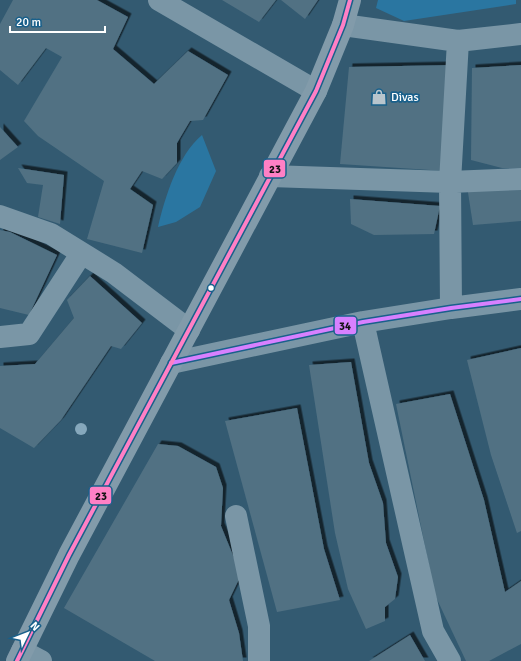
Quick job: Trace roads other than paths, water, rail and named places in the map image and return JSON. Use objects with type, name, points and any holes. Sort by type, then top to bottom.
[{"type":"street","points":[[159,0],[316,91]]},
{"type":"street","points":[[42,661],[19,656],[69,555],[316,91],[343,24],[350,0]]},
{"type":"street","points":[[343,24],[458,41],[521,34]]},
{"type":"street","points":[[451,308],[450,182],[458,41]]},
{"type":"street","points":[[270,176],[450,182],[521,179]]},
{"type":"street","points":[[0,216],[51,234],[81,254],[114,273],[189,330]]},
{"type":"street","points":[[0,337],[29,334],[81,254]]},
{"type":"street","points":[[171,363],[363,322],[521,299]]},
{"type":"street","points":[[363,322],[434,631],[450,661]]},
{"type":"street","points":[[236,516],[259,626],[259,661]]},
{"type":"place","name":"Divas","points":[[379,97]]}]
